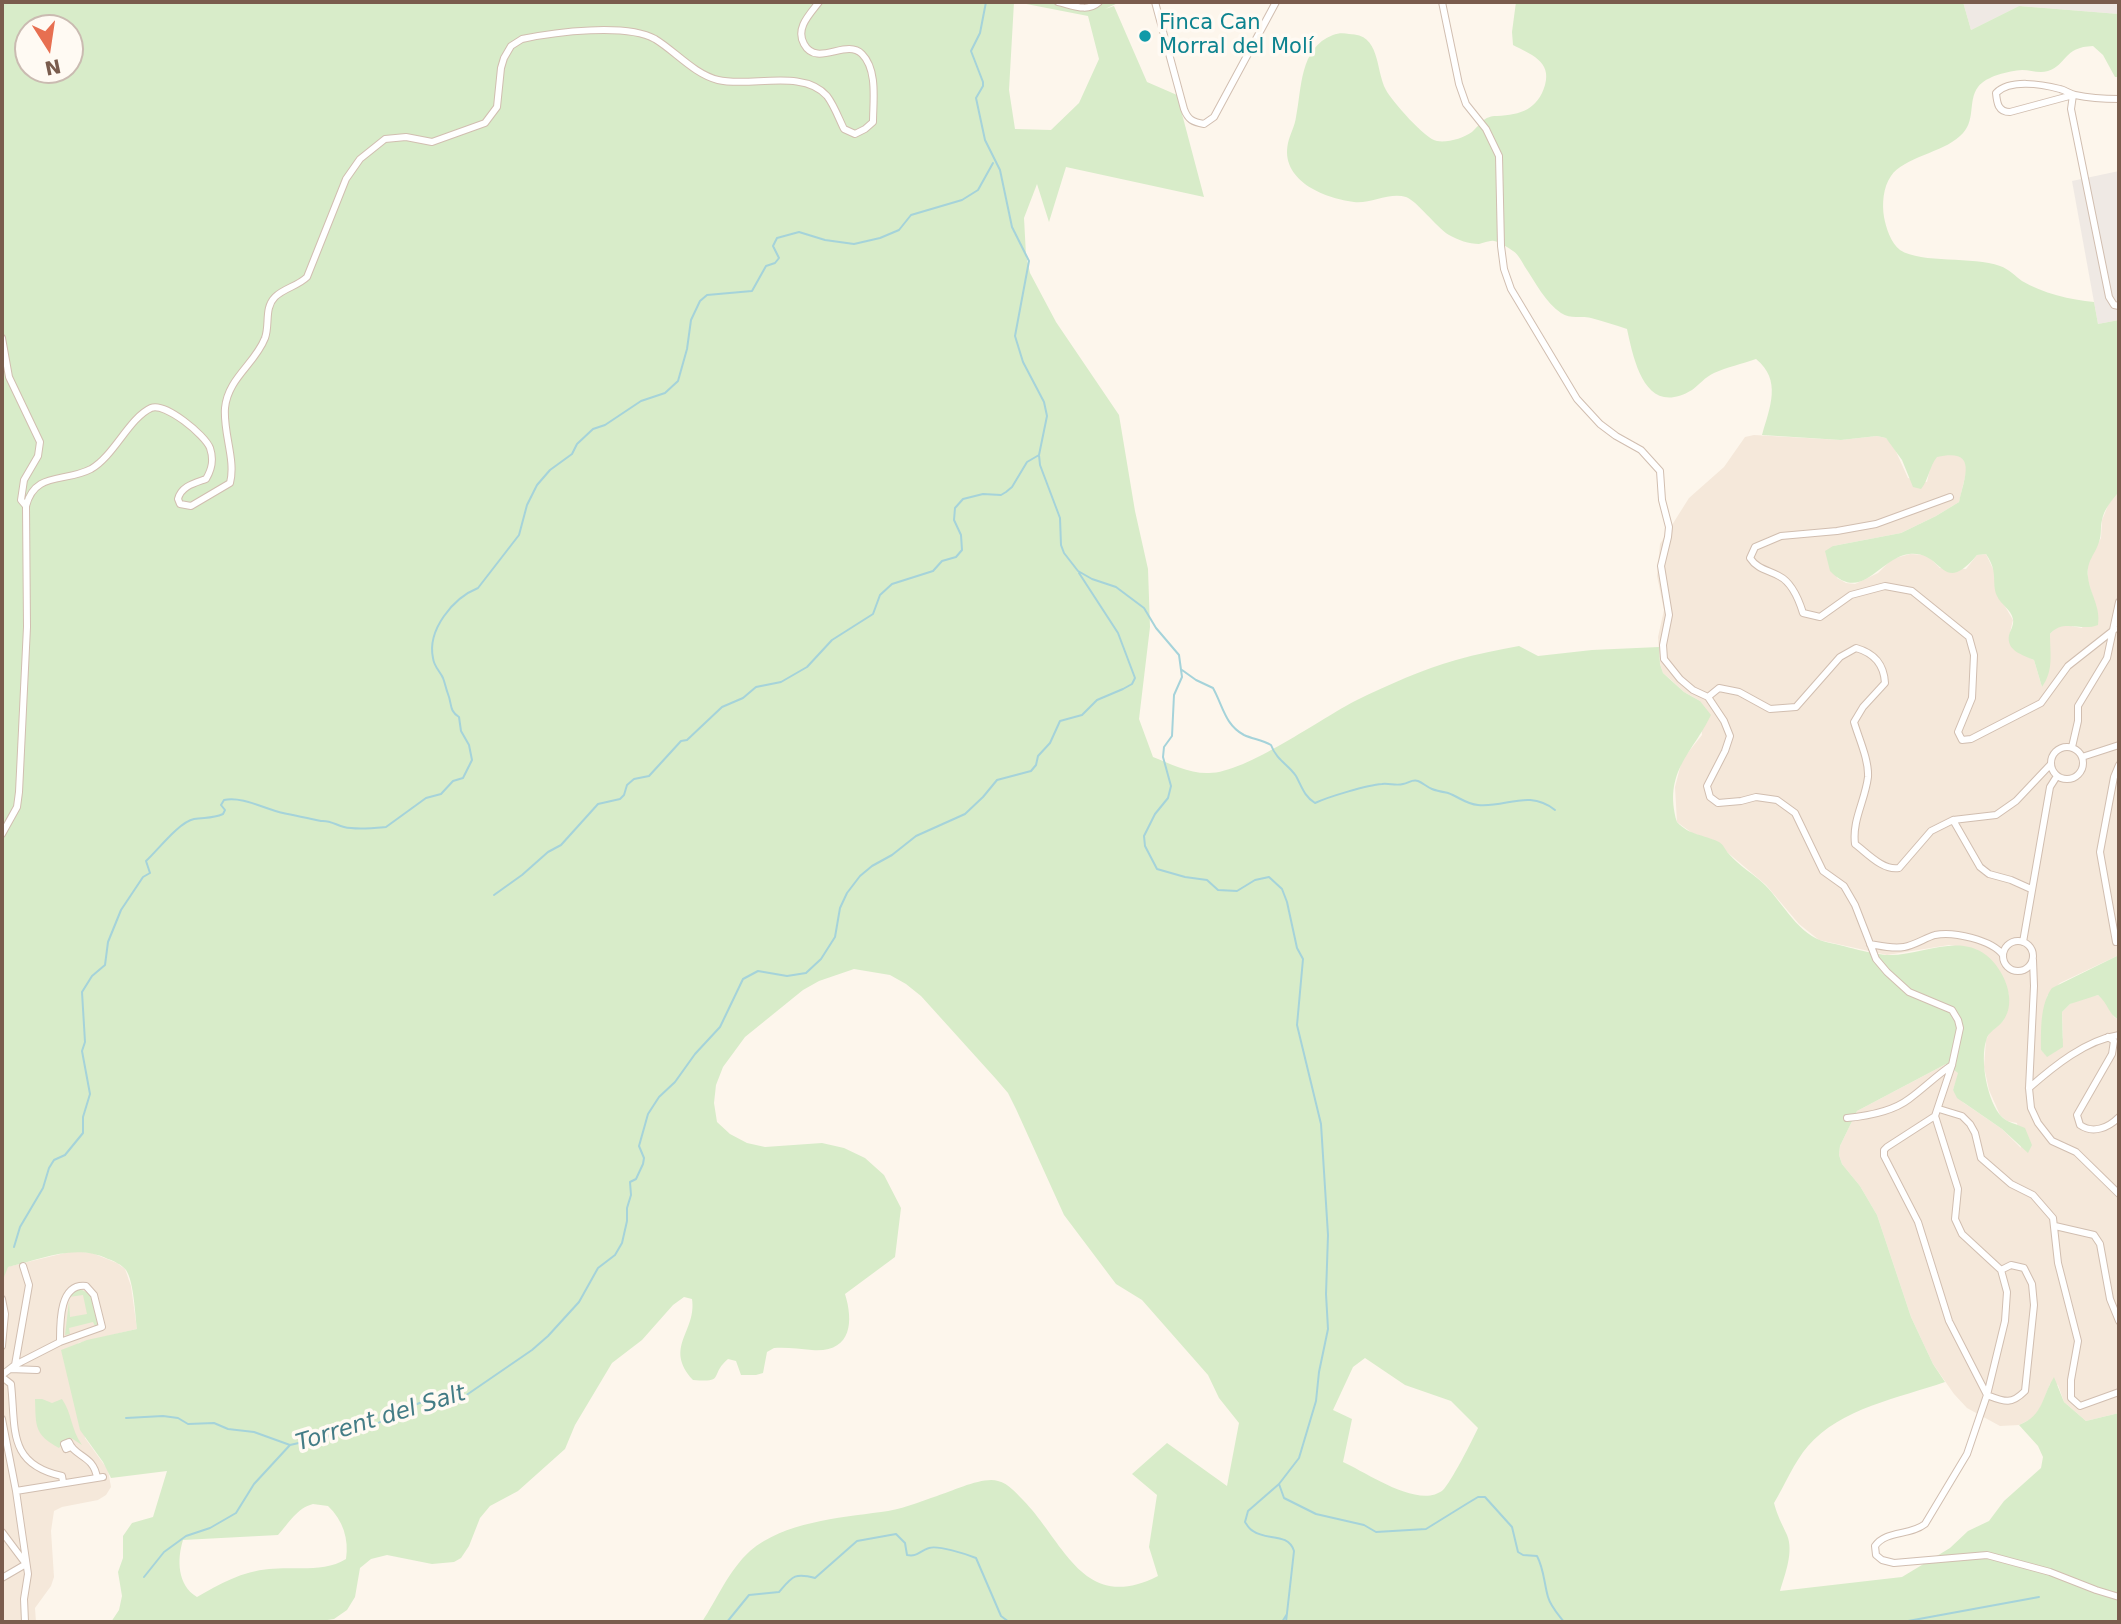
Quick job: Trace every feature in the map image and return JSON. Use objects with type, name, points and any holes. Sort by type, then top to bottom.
[{"type":"street","points":[[2,834],[17,807],[19,792],[27,627],[26,506],[29,492],[39,484],[92,468],[143,414],[152,408],[160,407],[169,410],[205,439],[212,457],[212,468],[206,479],[187,486],[180,492],[180,504],[191,506],[230,483],[232,475],[225,415],[231,385],[266,336],[268,308],[273,299],[299,285],[307,277],[352,168],[385,139],[406,137],[432,142],[485,123],[498,107],[500,68],[504,58],[511,46],[522,39],[606,30],[643,33],[716,80],[800,82],[820,89],[828,97],[844,129],[855,134],[865,130],[873,122],[872,73],[862,53],[853,49],[817,54],[810,52],[803,44],[800,33],[802,24],[819,2]]},
{"type":"street","points":[[1058,2],[1084,9],[1099,2]]},
{"type":"street","points":[[1155,2],[1184,109],[1188,118],[1195,123],[1204,124],[1214,117],[1276,2]]},
{"type":"street","points":[[1442,2],[1459,84],[1466,104],[1486,128],[1499,156],[1501,246],[1504,269],[1511,289],[1577,398],[1600,424],[1641,450],[1660,471],[1662,500],[1669,527],[1661,566],[1669,615],[1663,645],[1664,659],[1680,679],[1693,690],[1708,697],[1724,721],[1730,736],[1707,786],[1710,797],[1718,803],[1756,797],[1777,800],[1795,813],[1823,871],[1843,886],[1855,905],[1877,959],[1909,992],[1952,1010],[1960,1028],[1952,1065],[1935,1116],[1887,1147],[1884,1156],[1918,1222],[1949,1321],[1987,1395],[2003,1401],[2016,1400],[2025,1391],[2033,1317],[2032,1284],[2024,1268],[2011,1265],[2001,1270]]},
{"type":"street","points":[[2073,95],[2010,113],[1999,108],[1996,93],[2003,86],[2011,84],[2060,89],[2073,95],[2119,99]]},
{"type":"street","points":[[2073,95],[2071,109],[2109,297],[2114,305],[2119,306]]},
{"type":"street","points":[[2,338],[9,377],[40,442],[38,456],[24,480],[21,500],[26,506]]},
{"type":"street","points":[[1950,497],[1876,524],[1781,537],[1755,547],[1750,558],[1754,565],[1782,577],[1798,598],[1803,613],[1820,617],[1851,595],[1885,586],[1912,591],[1969,637],[1974,654],[1972,698],[1958,732],[1962,740],[1971,739],[2040,703],[2068,666],[2115,629]]},
{"type":"street","points":[[2072,747],[2078,721],[2078,706],[2106,658],[2115,629],[2119,601]]},
{"type":"street","points":[[1708,697],[1719,688],[1740,692],[1770,709],[1796,707],[1840,657],[1856,648],[1869,651],[1884,669],[1885,683],[1863,707],[1854,722],[1868,776],[1853,830],[1855,844],[1879,863],[1892,869],[1899,868],[1931,831],[1954,820],[1996,815],[2016,801],[2050,765],[2052,754],[2061,747],[2072,747],[2082,757],[2082,768],[2076,776],[2067,779],[2057,776],[2050,765]]},
{"type":"street","points":[[2082,757],[2119,744]]},
{"type":"street","points":[[2116,942],[2100,852],[2119,765]]},
{"type":"street","points":[[2023,942],[2050,787],[2057,776]]},
{"type":"street","points":[[1954,820],[1980,867],[1989,874],[2031,889]]},
{"type":"street","points":[[1870,944],[1905,947],[1935,935],[1954,933],[1998,948],[2005,964],[2018,971],[2027,968],[2033,960]]},
{"type":"street","points":[[2003,955],[2010,943],[2023,942],[2033,951],[2029,1088],[2031,1108],[2038,1123],[2052,1141],[2076,1152],[2119,1194]]},
{"type":"street","points":[[2029,1088],[2054,1066],[2108,1037],[2119,1035]]},
{"type":"street","points":[[2108,1037],[2114,1041],[2112,1054],[2077,1115],[2080,1125],[2087,1130],[2098,1130],[2114,1123],[2119,1117]]},
{"type":"street","points":[[1847,1118],[1868,1116],[1907,1101],[1952,1065]]},
{"type":"street","points":[[1939,1109],[1962,1116],[1975,1133],[1981,1158],[2011,1184],[2033,1195],[2053,1218],[2058,1263],[2078,1340],[2071,1380],[2071,1398],[2080,1406],[2119,1391]]},
{"type":"street","points":[[1935,1116],[1958,1189],[1955,1219],[1962,1234],[2001,1270],[2007,1292],[2005,1321],[1987,1395],[1967,1454],[1925,1524],[1916,1531],[1885,1537],[1875,1546],[1876,1555],[1882,1560],[1894,1563],[1987,1555],[2050,1572],[2119,1597]]},
{"type":"street","points":[[2055,1226],[2094,1235],[2100,1244],[2110,1299],[2119,1321]]},
{"type":"street","points":[[13,1367],[29,1285],[23,1266]]},
{"type":"street","points":[[60,1342],[67,1293],[73,1287],[86,1286],[94,1295],[102,1327],[60,1342],[13,1367],[2,1376],[11,1384],[13,1427],[19,1448],[39,1469],[62,1476],[63,1482]]},
{"type":"street","points":[[2,1299],[5,1314],[2,1346]]},
{"type":"street","points":[[13,1367],[37,1370]]},
{"type":"street","points":[[2,1419],[16,1491],[28,1578],[24,1599],[25,1622]]},
{"type":"street","points":[[16,1491],[100,1478],[92,1463],[71,1447]]},
{"type":"street","points":[[2,1532],[26,1564]]},
{"type":"street","points":[[2,1578],[26,1564]]},
{"type":"shaded area","points":[[1963,2],[2119,2],[2119,14],[2019,6],[1971,30]]},
{"type":"shaded area","points":[[2119,171],[2119,320],[2098,324],[2072,181]]},
{"type":"shaded area","points":[[1754,435],[1841,440],[1877,436],[1886,438],[1893,445],[1908,478],[1927,482],[1931,464],[1937,456],[1953,454],[1962,457],[1966,464],[1966,473],[1959,502],[1901,533],[1833,546],[1837,578],[1855,584],[1878,573],[1892,559],[1910,554],[1927,555],[1940,568],[1966,569],[1977,555],[1986,554],[1994,571],[1996,591],[2013,620],[2009,637],[2026,656],[2034,660],[2042,687],[2050,634],[2056,627],[2065,625],[2082,628],[2093,598],[2088,580],[2088,562],[2101,538],[2102,520],[2109,503],[2119,492],[2119,955],[2060,983],[2047,996],[2041,1050],[2047,1056],[2063,1038],[2062,1012],[2080,999],[2098,995],[2106,1001],[2114,1017],[2119,1020],[2119,1413],[2086,1421],[2064,1402],[2058,1385],[2050,1384],[2035,1417],[2019,1425],[2000,1426],[1967,1408],[1933,1364],[1911,1317],[1877,1215],[1860,1186],[1842,1164],[1839,1155],[1840,1146],[1857,1111],[1946,1064],[1959,1073],[1953,1090],[1964,1103],[2002,1129],[2021,1148],[2017,1123],[2007,1121],[2000,1115],[1989,1090],[1984,1067],[1986,1040],[1990,1032],[2003,1021],[2009,1003],[2002,977],[1992,962],[1977,950],[1949,945],[1887,955],[1819,940],[1799,924],[1766,885],[1718,842],[1692,833],[1677,822],[1675,787],[1682,760],[1702,735],[1700,701],[1684,692],[1663,673],[1660,664],[1658,637],[1664,610],[1657,576],[1660,544],[1689,498],[1724,467],[1745,437]]},
{"type":"shaded area","points":[[73,1251],[92,1253],[117,1263],[125,1269],[131,1286],[137,1329],[78,1343],[85,1438],[108,1470],[111,1487],[106,1495],[98,1500],[54,1511],[51,1531],[54,1577],[51,1586],[35,1608],[36,1622],[2,1622],[2,1282],[7,1267]]},
{"type":"green space","points":[[2,2],[1014,2],[1009,90],[1015,129],[1051,130],[1079,103],[1099,59],[1088,16],[1016,2],[1120,2],[1105,9],[1114,6],[1147,82],[1177,95],[1204,197],[1066,167],[1049,222],[1037,184],[1024,218],[1030,273],[1056,322],[1119,415],[1148,569],[1150,627],[1139,719],[1153,757],[1195,772],[1225,771],[1263,755],[1342,708],[1393,683],[1444,664],[1488,652],[1519,646],[1538,656],[1659,647],[1663,673],[1684,692],[1700,701],[1711,715],[1677,776],[1674,805],[1677,822],[1692,832],[1721,843],[1733,858],[1765,885],[1800,926],[1816,939],[1882,955],[1963,946],[1975,949],[1993,961],[2007,986],[2009,1004],[2003,1021],[1986,1041],[1986,1080],[1997,1110],[2007,1121],[2025,1128],[2032,1145],[2028,1153],[2002,1129],[1957,1098],[1953,1090],[1958,1073],[1946,1064],[1857,1111],[1840,1146],[1839,1155],[1842,1164],[1860,1186],[1877,1215],[1911,1317],[1933,1364],[1945,1382],[1854,1413],[1821,1433],[1803,1452],[1774,1503],[1790,1549],[1780,1591],[1902,1577],[1950,1548],[1968,1531],[1989,1521],[2004,1501],[2041,1468],[2043,1457],[2038,1446],[2019,1425],[2038,1411],[2054,1377],[2064,1402],[2086,1421],[2119,1413],[2119,1622],[702,1622],[743,1559],[764,1541],[795,1527],[895,1510],[968,1485],[992,1480],[1012,1489],[1038,1517],[1064,1553],[1093,1580],[1111,1586],[1132,1585],[1158,1576],[1149,1547],[1157,1495],[1132,1474],[1167,1443],[1227,1486],[1239,1423],[1219,1398],[1208,1375],[1142,1300],[1116,1284],[1064,1215],[1008,1093],[921,996],[890,975],[854,969],[819,981],[803,990],[745,1037],[723,1067],[716,1085],[714,1103],[717,1122],[730,1134],[747,1143],[765,1147],[822,1143],[844,1148],[865,1158],[884,1175],[901,1208],[895,1257],[845,1294],[849,1325],[842,1341],[825,1350],[774,1348],[767,1352],[763,1373],[756,1375],[741,1375],[736,1361],[728,1359],[714,1379],[693,1380],[681,1358],[683,1340],[692,1311],[692,1299],[684,1297],[673,1305],[642,1340],[612,1363],[575,1425],[565,1449],[518,1491],[490,1506],[480,1518],[461,1558],[454,1562],[432,1564],[387,1555],[371,1559],[360,1568],[355,1597],[347,1610],[334,1619],[314,1622],[111,1622],[119,1610],[122,1596],[118,1572],[123,1558],[123,1536],[132,1523],[153,1517],[167,1471],[111,1478],[80,1430],[61,1350],[87,1340],[137,1329],[129,1275],[122,1266],[110,1260],[83,1253],[58,1254],[8,1267],[2,1282]],"holes":[[[1365,1358],[1405,1385],[1451,1401],[1478,1428],[1443,1490],[1433,1495],[1407,1493],[1343,1462],[1352,1419],[1333,1410],[1353,1367]],[[313,1504],[328,1506],[338,1517],[346,1537],[346,1559],[319,1568],[259,1570],[241,1575],[197,1597],[190,1592],[180,1571],[183,1540],[278,1535],[294,1516]]]},
{"type":"green space","points":[[1516,2],[1963,2],[1971,30],[2019,6],[2119,14],[2119,77],[2115,77],[2103,55],[2093,46],[2076,49],[2048,71],[2017,71],[1986,80],[1975,93],[1968,124],[1960,136],[1897,170],[1888,180],[1884,196],[1886,226],[1900,250],[1921,257],[1976,261],[2000,266],[2038,289],[2066,298],[2094,302],[2098,324],[2119,320],[2119,492],[2105,512],[2100,539],[2088,571],[2098,612],[2098,625],[2066,626],[2055,629],[2050,634],[2050,668],[2042,687],[2034,660],[2016,652],[2010,645],[2009,635],[2013,619],[1997,596],[1994,572],[1986,554],[1977,555],[1965,567],[1949,573],[1929,559],[1909,554],[1898,557],[1870,576],[1852,583],[1841,580],[1830,571],[1825,551],[1833,546],[1901,533],[1959,502],[1964,483],[1964,460],[1950,455],[1937,457],[1921,489],[1913,487],[1902,460],[1886,438],[1877,436],[1841,440],[1762,435],[1772,394],[1769,376],[1756,359],[1714,373],[1692,390],[1676,397],[1663,397],[1644,382],[1633,356],[1627,329],[1591,318],[1561,313],[1546,298],[1517,254],[1507,247],[1494,241],[1475,244],[1452,237],[1406,197],[1393,196],[1360,202],[1342,200],[1317,191],[1297,177],[1287,156],[1304,70],[1314,49],[1335,34],[1359,36],[1367,40],[1372,46],[1389,95],[1417,127],[1437,141],[1460,138],[1472,132],[1488,117],[1514,114],[1533,105],[1545,85],[1545,70],[1538,59],[1513,45]]},
{"type":"green space","points":[[2119,955],[2119,1020],[2112,1015],[2098,995],[2070,1004],[2062,1012],[2063,1047],[2047,1057],[2041,1050],[2041,1026],[2045,1002],[2052,988]]},
{"type":"green space","points":[[80,1289],[90,1294],[98,1325],[95,1326],[93,1322],[69,1328],[70,1334],[65,1335],[69,1301],[70,1317],[87,1314],[83,1295],[69,1297]]},
{"type":"green space","points":[[35,1399],[52,1403],[62,1399],[82,1445],[71,1438],[59,1448],[45,1438],[36,1423]]},
{"type":"waterway","points":[[986,2],[980,33],[971,51],[983,82],[976,98],[985,140],[1000,170],[1012,227],[1029,261],[1015,336],[1023,362],[1044,402],[1047,416],[1039,455],[1040,465],[1060,518],[1061,545],[1078,571],[1116,587],[1144,608],[1156,628],[1179,655],[1182,677],[1174,695],[1172,736],[1164,747],[1163,757],[1171,786],[1168,798],[1155,814],[1144,836],[1145,846],[1157,869],[1207,880],[1218,890],[1237,891],[1255,880],[1269,877],[1282,889],[1297,948],[1303,959],[1297,1025],[1321,1124],[1328,1235],[1328,1329],[1316,1401],[1299,1458],[1279,1484],[1248,1511],[1245,1522],[1258,1534],[1287,1541],[1294,1551],[1286,1622]]},
{"type":"waterway","points":[[14,1247],[20,1227],[43,1188],[49,1168],[54,1160],[65,1155],[83,1133],[83,1117],[90,1094],[82,1051],[85,1042],[82,992],[92,976],[105,965],[108,942],[121,910],[143,877],[150,873],[146,861],[188,821],[223,814],[225,810],[221,805],[224,800],[246,801],[283,813],[349,828],[386,827],[426,798],[441,794],[453,781],[463,778],[472,760],[469,745],[461,731],[459,717],[452,710],[443,678],[434,661],[434,637],[451,607],[478,588],[519,535],[527,505],[537,485],[550,470],[572,454],[577,444],[593,429],[605,425],[641,401],[665,393],[678,381],[687,349],[691,320],[700,301],[707,295],[752,291],[766,266],[775,263],[779,258],[773,246],[777,238],[799,232],[825,240],[854,244],[880,238],[899,230],[911,215],[962,200],[978,190],[993,163]]},
{"type":"waterway","points":[[494,895],[548,852],[561,845],[598,804],[620,799],[627,785],[634,779],[649,776],[681,741],[687,740],[722,707],[743,698],[756,687],[781,682],[807,667],[832,640],[873,614],[880,595],[892,584],[933,571],[942,561],[956,557],[962,550],[961,535],[954,520],[955,508],[963,499],[983,494],[1001,495],[1006,492],[1027,462],[1039,455]]},
{"type":"waterway","name":"Torrent del Salt","points":[[144,1577],[164,1552],[186,1536],[210,1528],[236,1513],[254,1484],[290,1445],[373,1426],[401,1410],[433,1398],[465,1396],[548,1336],[579,1302],[598,1268],[615,1255],[622,1243],[631,1195],[630,1182],[636,1179],[643,1164],[644,1158],[639,1146],[648,1114],[659,1097],[675,1082],[695,1054],[720,1027],[743,979],[758,971],[787,976],[806,973],[821,959],[835,937],[840,908],[860,876],[916,836],[965,814],[997,780],[1031,771],[1038,756],[1050,743],[1060,721],[1082,715],[1097,700],[1132,684],[1135,678],[1118,633],[1079,573]]},
{"type":"waterway","points":[[1182,670],[1213,688],[1228,720],[1238,731],[1271,745],[1315,803],[1367,787],[1416,781],[1474,804],[1526,800],[1545,804],[1555,810]]},
{"type":"waterway","points":[[126,1418],[163,1416],[178,1418],[188,1424],[214,1423],[228,1429],[254,1432],[290,1445]]},
{"type":"waterway","points":[[1279,1484],[1284,1498],[1316,1514],[1364,1525],[1376,1532],[1426,1529],[1478,1497],[1485,1497],[1512,1527],[1518,1552],[1537,1556],[1549,1601],[1564,1622]]},
{"type":"waterway","points":[[727,1622],[749,1595],[779,1592],[791,1579],[798,1576],[815,1578],[857,1541],[896,1534],[905,1543],[907,1555],[933,1547],[976,1558],[1001,1616],[1009,1622]]},
{"type":"waterway","points":[[1864,1622],[1908,1621],[2039,1597]]},
{"type":"waterway","points":[[1282,1622],[1287,1614]]},
{"type":"place","name":"Finca Can Morral del Molí","points":[[1145,36]]}]
